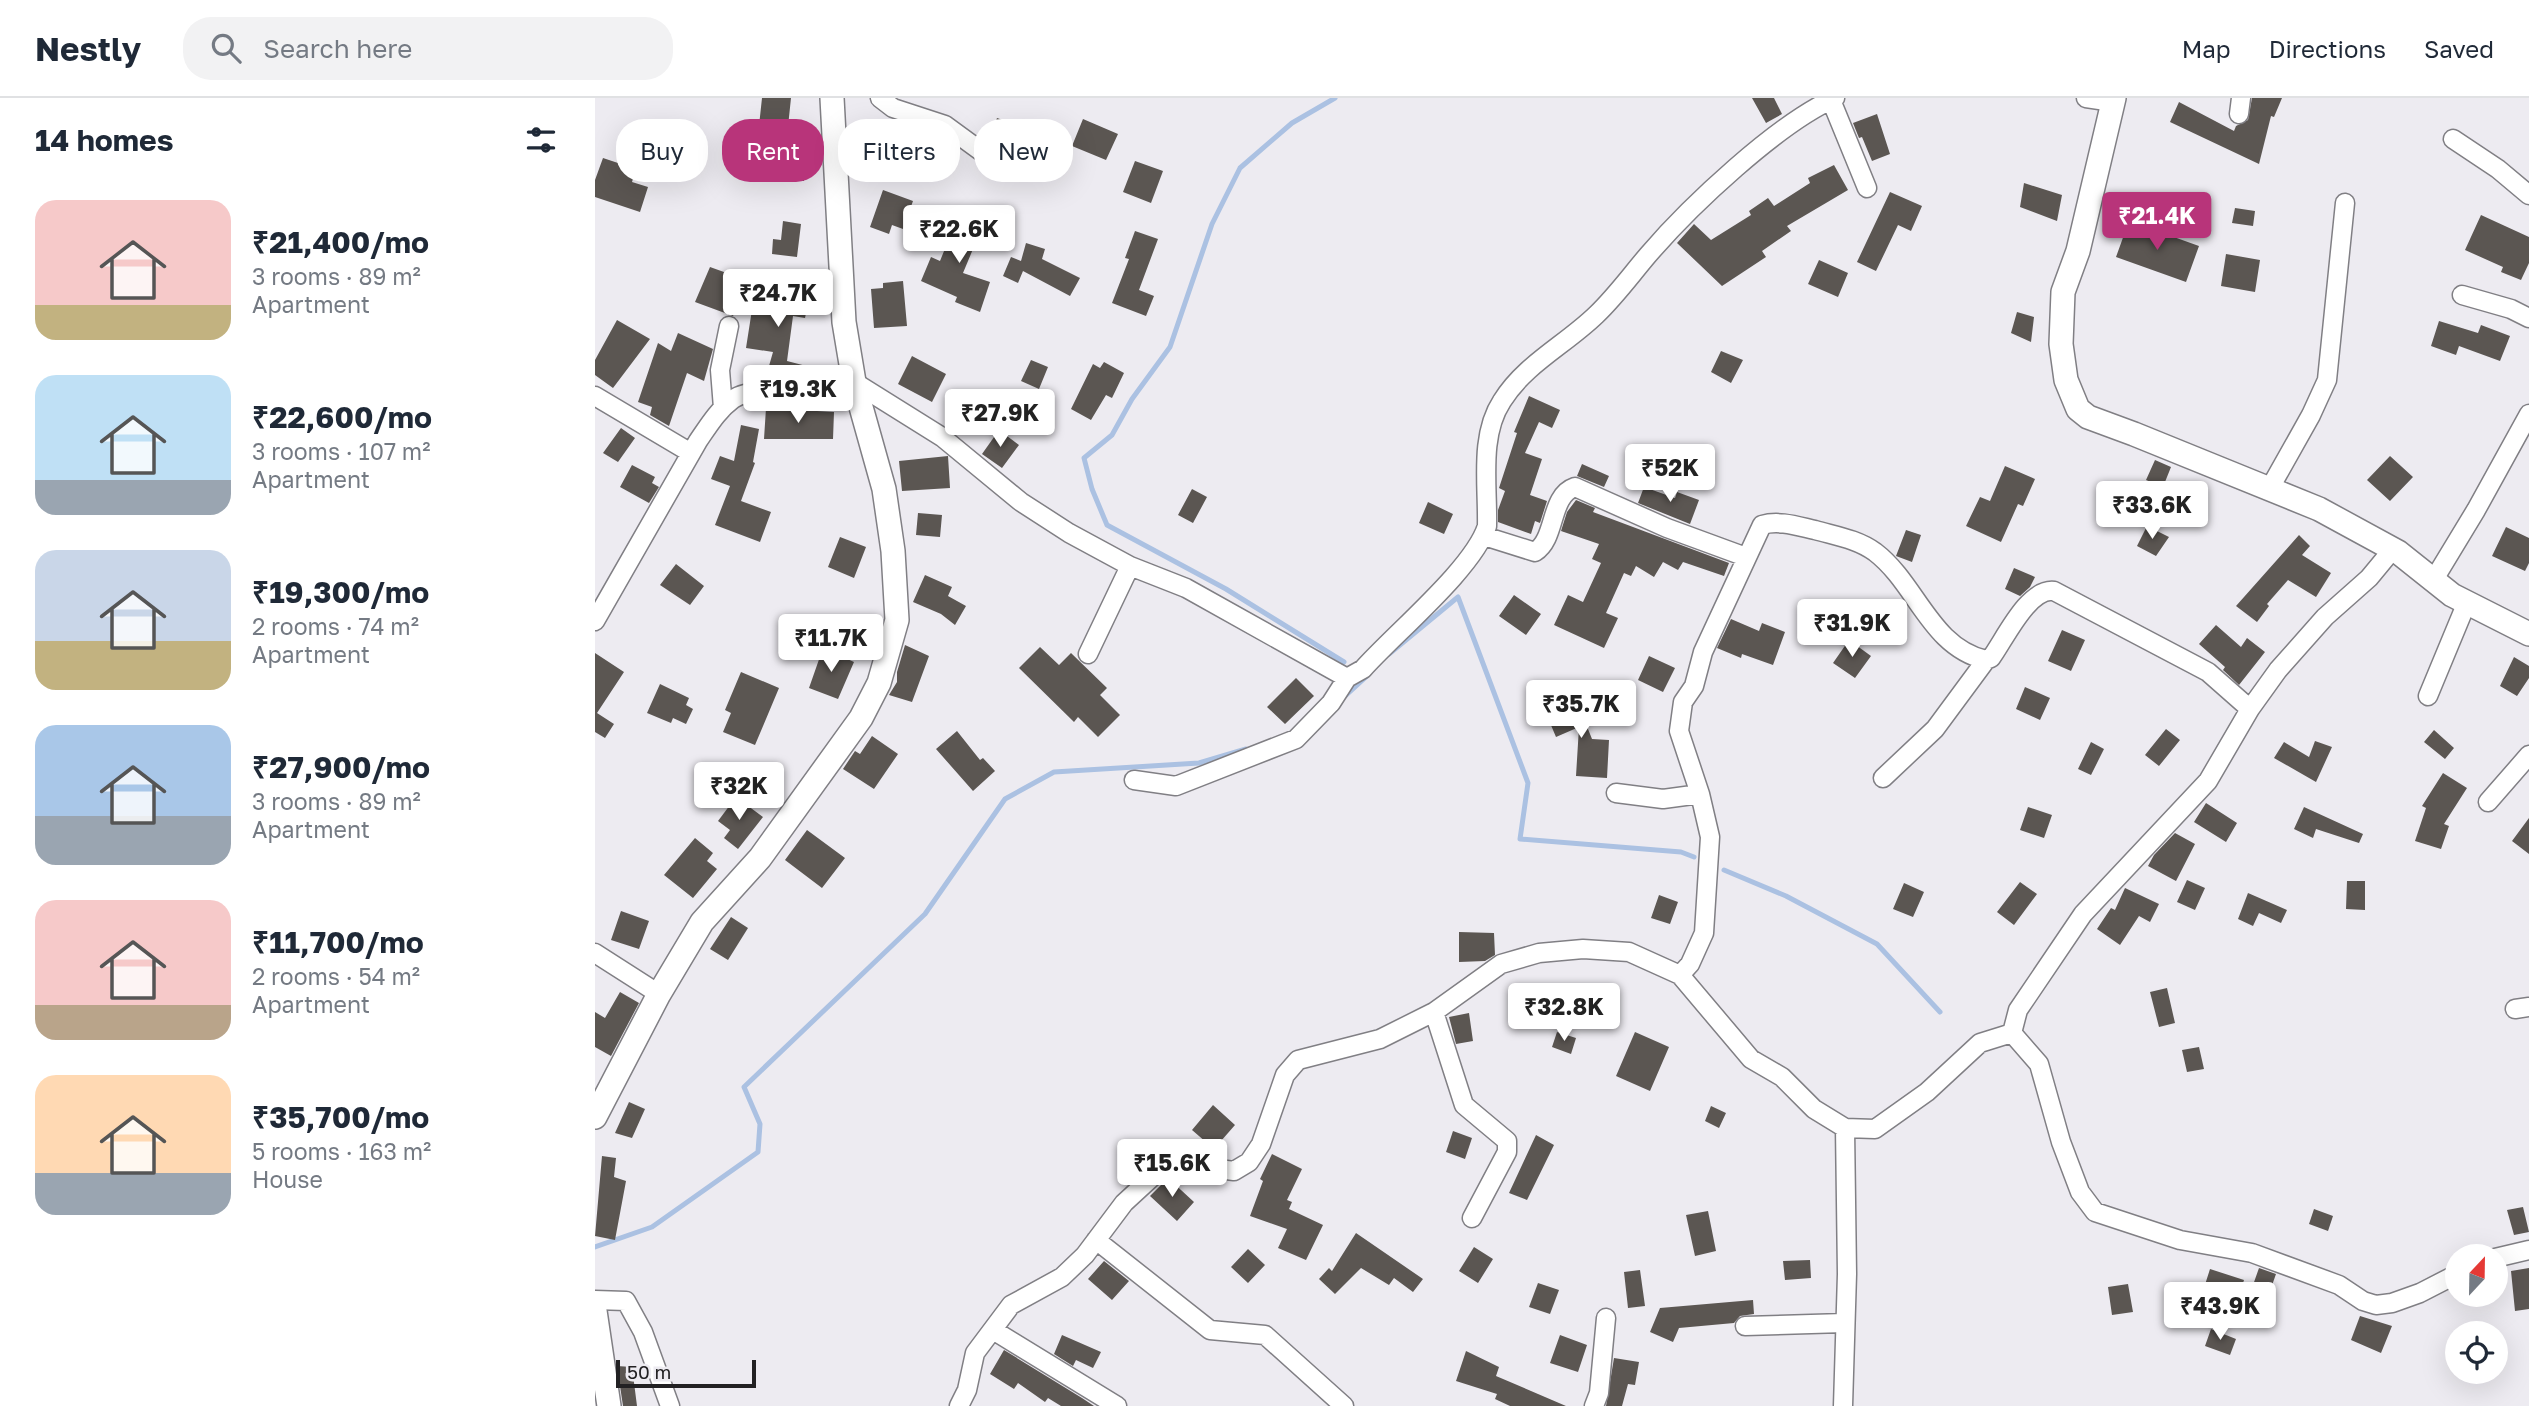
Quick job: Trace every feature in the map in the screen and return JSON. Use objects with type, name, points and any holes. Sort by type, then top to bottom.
[{"type":"main road","points":[[595,1117],[659,994],[702,922],[760,858],[861,718],[880,683],[897,620],[893,551],[884,489],[856,391],[844,323],[832,98]]},
{"type":"main road","points":[[2114,100],[2078,251],[2063,292],[2061,344],[2070,396],[2088,417],[2319,509],[2393,549],[2433,581],[2467,602],[2529,634]]},
{"type":"main road","points":[[595,1311],[609,1406]]},
{"type":"street","points":[[880,98],[893,108],[945,125],[974,146]]},
{"type":"street","points":[[2085,98],[2114,100]]},
{"type":"street","points":[[1134,780],[1176,786],[1296,738],[1331,704],[1347,678],[1363,669],[1468,561],[1484,536],[1487,526],[1487,450],[1490,429],[1501,401],[1530,367],[1595,316],[1707,195],[1778,136],[1833,99],[1867,188]]},
{"type":"street","points":[[2452,139],[2498,169],[2529,195]]},
{"type":"street","points":[[2270,488],[2311,415],[2327,380],[2345,202]]},
{"type":"street","points":[[2462,295],[2511,309],[2529,318]]},
{"type":"street","points":[[723,408],[720,370],[729,326]]},
{"type":"street","points":[[595,620],[691,453],[723,408],[736,397],[755,391],[856,391],[942,437],[1021,502],[1069,533],[1130,566],[1186,588],[1347,678]]},
{"type":"street","points":[[595,396],[691,453]]},
{"type":"street","points":[[2433,581],[2529,414]]},
{"type":"street","points":[[1484,536],[1535,552],[1544,544],[1562,496],[1574,486],[1667,528],[1746,557]]},
{"type":"street","points":[[1679,975],[1690,964],[1704,933],[1710,837],[1700,794],[1679,731],[1683,702],[1694,686],[1703,652],[1762,525],[1774,521],[1854,540],[1883,559],[1927,618],[1962,651],[1986,660]]},
{"type":"street","points":[[2012,1032],[2018,1010],[2083,914],[2165,823],[2208,781],[2250,709],[2279,670],[2325,617],[2369,578],[2393,549]]},
{"type":"street","points":[[1088,654],[1130,566]]},
{"type":"street","points":[[1883,778],[1935,729],[2031,602],[2046,590],[2054,591],[2208,671],[2250,709]]},
{"type":"street","points":[[2428,696],[2467,602]]},
{"type":"street","points":[[2489,802],[2529,755]]},
{"type":"street","points":[[1616,793],[1663,799],[1700,794]]},
{"type":"street","points":[[960,1406],[967,1390],[975,1353],[1011,1305],[1062,1277],[1124,1203],[1162,1168],[1180,1164],[1234,1171],[1249,1162],[1261,1144],[1285,1075],[1298,1060],[1380,1038],[1434,1012],[1501,964],[1539,953],[1583,949],[1629,952],[1679,975],[1751,1059],[1782,1077],[1814,1109],[1845,1128],[1875,1129],[1927,1092],[1980,1043],[2012,1032]]},
{"type":"street","points":[[595,953],[659,994]]},
{"type":"street","points":[[1434,1012],[1464,1105],[1507,1141],[1507,1152],[1472,1219]]},
{"type":"street","points":[[2012,1032],[2039,1064],[2061,1142],[2080,1192],[2095,1212],[2180,1241],[2252,1253],[2339,1284],[2363,1301],[2376,1304],[2392,1303],[2445,1281]]},
{"type":"street","points":[[1843,1406],[1845,1128]]},
{"type":"street","points":[[1095,1240],[1210,1330],[1265,1335],[1344,1406]]},
{"type":"street","points":[[2508,1255],[2529,1250]]},
{"type":"street","points":[[595,1300],[626,1301],[643,1332],[670,1406]]},
{"type":"street","points":[[1594,1406],[1599,1394],[1606,1318]]},
{"type":"street","points":[[1745,1326],[1845,1322]]},
{"type":"street","points":[[993,1330],[1117,1406]]},
{"type":"building","points":[[762,98],[791,98],[789,119],[760,119]]},
{"type":"building","points":[[1752,98],[1774,98],[1782,114],[1766,123]]},
{"type":"building","points":[[2252,98],[2282,98],[2274,117],[2271,116],[2259,164],[2170,122],[2179,102],[2234,131],[2236,126],[2248,120]]},
{"type":"building","points":[[1877,114],[1890,154],[1872,161],[1853,123]]},
{"type":"building","points":[[1083,119],[1118,134],[1106,160],[1073,146]]},
{"type":"building","points":[[603,158],[616,162],[616,182],[632,182],[648,187],[640,212],[595,197],[595,180]]},
{"type":"building","points":[[1135,161],[1163,171],[1151,203],[1123,192]]},
{"type":"building","points":[[1834,165],[1848,190],[1787,226],[1791,231],[1762,251],[1766,257],[1722,286],[1677,243],[1694,224],[1711,240],[1751,215],[1749,211],[1768,198],[1774,206],[1810,183],[1808,178]]},
{"type":"building","points":[[2024,183],[2062,195],[2057,221],[2020,207]]},
{"type":"building","points":[[883,190],[913,201],[903,229],[892,225],[889,234],[870,227]]},
{"type":"building","points":[[1890,192],[1922,206],[1911,231],[1898,225],[1876,271],[1857,262]]},
{"type":"building","points":[[2235,208],[2255,211],[2253,226],[2232,223]]},
{"type":"building","points":[[961,209],[979,216],[976,222],[983,225],[963,273],[990,282],[980,312],[955,302],[957,297],[921,281],[931,257],[940,261]]},
{"type":"building","points":[[2481,215],[2529,237],[2529,263],[2521,280],[2501,272],[2503,267],[2465,250]]},
{"type":"building","points":[[783,221],[801,224],[797,257],[772,254],[773,239],[781,240]]},
{"type":"building","points":[[2129,221],[2199,246],[2186,282],[2116,257]]},
{"type":"building","points":[[1135,231],[1158,239],[1139,290],[1154,296],[1146,316],[1112,303],[1129,259],[1125,258]]},
{"type":"building","points":[[1026,243],[1045,249],[1042,259],[1080,278],[1070,296],[1023,271],[1018,283],[1003,276],[1011,257],[1021,261]]},
{"type":"building","points":[[2226,254],[2260,260],[2255,292],[2221,286]]},
{"type":"building","points":[[1819,260],[1848,273],[1838,297],[1808,284]]},
{"type":"building","points":[[710,267],[749,281],[733,316],[695,302]]},
{"type":"building","points":[[773,280],[804,286],[801,302],[808,304],[805,318],[793,316],[787,361],[814,368],[810,382],[765,380],[773,352],[746,348],[756,284],[771,291]]},
{"type":"building","points":[[903,281],[907,326],[874,328],[871,289],[883,288],[883,283]]},
{"type":"building","points":[[2017,312],[2034,317],[2031,342],[2011,333]]},
{"type":"building","points":[[617,320],[650,339],[613,388],[595,375],[595,360]]},
{"type":"building","points":[[2439,321],[2478,333],[2481,325],[2510,336],[2500,361],[2459,346],[2456,355],[2431,346]]},
{"type":"building","points":[[678,333],[713,349],[704,381],[687,373],[669,426],[650,415],[652,407],[638,402],[658,343],[671,351]]},
{"type":"building","points":[[1721,351],[1743,360],[1731,383],[1711,372]]},
{"type":"building","points":[[912,356],[946,374],[932,402],[898,384]]},
{"type":"building","points":[[1031,360],[1048,367],[1039,389],[1021,381]]},
{"type":"building","points":[[1104,362],[1124,373],[1112,398],[1106,395],[1091,420],[1071,409],[1093,364],[1100,368]]},
{"type":"building","points":[[1529,396],[1560,410],[1552,428],[1539,422],[1525,453],[1542,459],[1530,495],[1547,501],[1540,523],[1535,521],[1531,534],[1498,522],[1498,510],[1505,491],[1499,488],[1517,433],[1514,432]]},
{"type":"building","points":[[766,408],[834,412],[833,439],[764,439]]},
{"type":"building","points":[[741,425],[759,429],[753,462],[755,463],[741,501],[771,512],[760,542],[715,525],[730,486],[711,479],[720,456],[734,461]]},
{"type":"building","points":[[621,428],[635,438],[618,462],[603,453]]},
{"type":"building","points":[[999,430],[1019,445],[1002,468],[982,454]]},
{"type":"building","points":[[948,456],[950,488],[902,491],[899,461]]},
{"type":"building","points":[[2390,456],[2413,477],[2390,501],[2367,480]]},
{"type":"building","points":[[2155,460],[2171,467],[2163,487],[2146,480]]},
{"type":"building","points":[[1582,464],[1609,476],[1604,487],[1577,476]]},
{"type":"building","points":[[632,465],[655,477],[652,483],[659,487],[649,503],[620,487]]},
{"type":"building","points":[[2005,466],[2035,479],[2023,506],[2018,504],[2001,542],[1966,526],[1980,497],[1990,501]]},
{"type":"building","points":[[1644,487],[1675,498],[1677,492],[1699,500],[1690,524],[1638,503]]},
{"type":"building","points":[[1192,489],[1207,497],[1193,523],[1178,515]]},
{"type":"building","points":[[1576,500],[1595,508],[1593,512],[1729,563],[1724,576],[1683,562],[1678,570],[1663,562],[1654,577],[1636,566],[1631,576],[1624,573],[1606,613],[1618,618],[1604,648],[1554,625],[1568,595],[1583,602],[1601,563],[1592,559],[1599,544],[1561,531],[1567,512]]},
{"type":"building","points":[[1428,502],[1453,514],[1444,534],[1419,523]]},
{"type":"building","points":[[918,513],[942,515],[940,537],[916,535]]},
{"type":"building","points":[[2147,526],[2169,537],[2156,556],[2137,546]]},
{"type":"building","points":[[2506,527],[2529,538],[2529,563],[2525,571],[2492,556]]},
{"type":"building","points":[[1906,530],[1921,535],[1912,562],[1896,556]]},
{"type":"building","points":[[2299,535],[2310,546],[2302,555],[2331,573],[2316,597],[2288,580],[2267,604],[2269,606],[2257,622],[2236,606]]},
{"type":"building","points":[[840,537],[866,547],[854,578],[828,567]]},
{"type":"building","points":[[676,564],[704,586],[690,605],[660,585]]},
{"type":"building","points":[[2014,568],[2035,577],[2030,587],[2020,596],[2005,589]]},
{"type":"building","points":[[925,575],[952,587],[948,596],[966,606],[955,625],[941,614],[913,602]]},
{"type":"building","points":[[1514,595],[1541,614],[1526,635],[1499,616]]},
{"type":"building","points":[[1731,619],[1759,631],[1762,623],[1785,632],[1773,665],[1742,654],[1741,658],[1717,648]]},
{"type":"building","points":[[2216,625],[2241,647],[2247,638],[2265,652],[2239,685],[2223,670],[2225,667],[2199,644]]},
{"type":"building","points":[[2062,630],[2085,640],[2071,671],[2048,661]]},
{"type":"building","points":[[1849,640],[1871,656],[1855,678],[1833,663]]},
{"type":"building","points":[[905,645],[929,656],[912,702],[889,695],[897,682],[897,672]]},
{"type":"building","points":[[1040,647],[1059,665],[1071,653],[1107,688],[1100,695],[1120,715],[1098,737],[1078,717],[1074,722],[1019,668]]},
{"type":"building","points":[[823,648],[854,662],[838,699],[809,688]]},
{"type":"building","points":[[595,653],[624,672],[597,713],[614,724],[605,738],[595,732]]},
{"type":"building","points":[[1649,656],[1675,668],[1663,692],[1638,680]]},
{"type":"building","points":[[2514,657],[2529,666],[2529,678],[2517,696],[2500,686]]},
{"type":"building","points":[[741,672],[779,688],[755,745],[723,732],[731,713],[725,710]]},
{"type":"building","points":[[1296,678],[1314,696],[1285,724],[1267,707]]},
{"type":"building","points":[[660,684],[689,698],[686,705],[693,709],[686,724],[673,718],[671,723],[647,713]]},
{"type":"building","points":[[2025,687],[2050,698],[2040,720],[2016,709]]},
{"type":"building","points":[[1576,699],[1592,739],[1609,740],[1607,778],[1576,776],[1579,727],[1556,737],[1545,711]]},
{"type":"building","points":[[2166,729],[2180,740],[2159,766],[2145,755]]},
{"type":"building","points":[[2434,730],[2454,748],[2445,759],[2424,742]]},
{"type":"building","points":[[957,731],[980,760],[983,758],[995,771],[973,791],[936,749]]},
{"type":"building","points":[[872,736],[898,754],[874,789],[843,769],[855,751],[860,754]]},
{"type":"building","points":[[2315,741],[2332,747],[2316,782],[2274,758],[2284,742],[2309,757]]},
{"type":"building","points":[[2091,742],[2104,749],[2091,775],[2078,769]]},
{"type":"building","points":[[2443,773],[2467,788],[2444,824],[2449,826],[2441,849],[2415,841],[2426,808],[2422,806]]},
{"type":"building","points":[[736,797],[763,817],[738,849],[724,838],[730,830],[718,821]]},
{"type":"building","points":[[2206,803],[2237,823],[2226,842],[2194,822]]},
{"type":"building","points":[[2028,807],[2052,815],[2044,838],[2020,830]]},
{"type":"building","points":[[2304,807],[2363,834],[2359,843],[2316,829],[2313,838],[2294,829]]},
{"type":"building","points":[[2529,818],[2529,854],[2512,841]]},
{"type":"building","points":[[807,830],[845,858],[822,888],[785,860]]},
{"type":"building","points":[[2175,833],[2195,844],[2176,881],[2148,866],[2154,855]]},
{"type":"building","points":[[695,838],[713,853],[707,861],[717,869],[693,898],[664,875]]},
{"type":"building","points":[[2187,880],[2205,888],[2195,910],[2177,902]]},
{"type":"building","points":[[2347,881],[2365,881],[2365,910],[2346,909]]},
{"type":"building","points":[[2020,882],[2037,894],[2014,925],[1997,912]]},
{"type":"building","points":[[1904,883],[1924,892],[1913,917],[1893,909]]},
{"type":"building","points":[[2125,888],[2159,904],[2150,922],[2139,916],[2120,945],[2097,929],[2111,908],[2115,910]]},
{"type":"building","points":[[2248,893],[2287,910],[2281,923],[2259,913],[2253,926],[2238,919]]},
{"type":"building","points":[[1659,895],[1678,902],[1670,924],[1651,918]]},
{"type":"building","points":[[621,911],[649,921],[639,949],[611,940]]},
{"type":"building","points":[[731,917],[748,928],[728,960],[710,949]]},
{"type":"building","points":[[1459,932],[1494,933],[1495,955],[1485,961],[1459,962]]},
{"type":"building","points":[[2167,988],[2175,1023],[2159,1027],[2150,992]]},
{"type":"building","points":[[620,992],[639,1003],[611,1056],[595,1047],[595,1012],[605,1018]]},
{"type":"building","points":[[1469,1013],[1473,1041],[1456,1044],[1449,1017]]},
{"type":"building","points":[[1557,1032],[1576,1038],[1571,1054],[1552,1047]]},
{"type":"building","points":[[1635,1032],[1669,1047],[1650,1091],[1616,1076]]},
{"type":"building","points":[[2199,1047],[2204,1069],[2187,1072],[2182,1050]]},
{"type":"building","points":[[629,1102],[645,1109],[632,1138],[615,1133]]},
{"type":"building","points":[[1213,1105],[1235,1125],[1214,1149],[1192,1130]]},
{"type":"building","points":[[1711,1106],[1726,1113],[1719,1128],[1705,1121]]},
{"type":"building","points":[[1453,1131],[1472,1138],[1465,1159],[1446,1152]]},
{"type":"building","points":[[1536,1135],[1554,1145],[1527,1200],[1509,1193]]},
{"type":"building","points":[[1272,1154],[1302,1169],[1287,1200],[1292,1202],[1289,1209],[1323,1225],[1306,1260],[1278,1248],[1287,1229],[1250,1216],[1263,1181],[1260,1179]]},
{"type":"building","points":[[602,1156],[616,1158],[614,1177],[626,1181],[615,1240],[595,1236]]},
{"type":"building","points":[[1168,1178],[1194,1202],[1177,1221],[1150,1196]]},
{"type":"building","points":[[2523,1207],[2529,1232],[2514,1235],[2507,1210]]},
{"type":"building","points":[[2314,1209],[2333,1216],[2328,1231],[2309,1224]]},
{"type":"building","points":[[1708,1211],[1716,1251],[1695,1256],[1686,1215]]},
{"type":"building","points":[[1356,1233],[1423,1279],[1413,1292],[1394,1278],[1389,1285],[1361,1268],[1335,1294],[1319,1279],[1329,1268],[1332,1271]]},
{"type":"building","points":[[1474,1247],[1493,1259],[1478,1283],[1459,1271]]},
{"type":"building","points":[[1248,1249],[1265,1265],[1248,1283],[1231,1267]]},
{"type":"building","points":[[1810,1260],[1811,1278],[1785,1280],[1783,1261]]},
{"type":"building","points":[[1104,1261],[1129,1281],[1112,1300],[1088,1279]]},
{"type":"building","points":[[2259,1268],[2276,1274],[2270,1291],[2253,1285]]},
{"type":"building","points":[[2529,1268],[2529,1309],[2515,1311],[2511,1271]]},
{"type":"building","points":[[2210,1269],[2244,1280],[2237,1302],[2203,1291]]},
{"type":"building","points":[[1640,1270],[1645,1306],[1628,1308],[1624,1272]]},
{"type":"building","points":[[1538,1283],[1559,1290],[1550,1314],[1529,1307]]},
{"type":"building","points":[[2128,1284],[2133,1312],[2112,1315],[2108,1287]]},
{"type":"building","points":[[1753,1300],[1754,1314],[1740,1316],[1734,1323],[1679,1328],[1673,1342],[1650,1332],[1660,1308]]},
{"type":"building","points":[[2360,1316],[2392,1326],[2381,1353],[2351,1340]]},
{"type":"building","points":[[2211,1329],[2236,1339],[2230,1355],[2205,1346]]},
{"type":"building","points":[[1062,1335],[1101,1352],[1093,1368],[1076,1360],[1073,1366],[1054,1354]]},
{"type":"building","points":[[1560,1335],[1587,1345],[1578,1372],[1550,1363]]},
{"type":"building","points":[[1004,1350],[1094,1406],[1061,1406],[1048,1398],[1045,1402],[1018,1383],[1014,1389],[990,1374]]},
{"type":"building","points":[[1466,1351],[1499,1367],[1496,1376],[1566,1406],[1510,1406],[1495,1399],[1497,1394],[1456,1381]]},
{"type":"building","points":[[1614,1358],[1639,1362],[1635,1385],[1628,1384],[1622,1406],[1606,1406]]},
{"type":"building","points":[[617,1366],[632,1367],[637,1406],[623,1406]]},
{"type":"waterway","points":[[1335,98],[1292,123],[1240,168],[1212,224],[1170,347],[1132,399],[1112,435],[1084,458],[1092,489],[1107,525],[1226,589],[1344,662]]},
{"type":"waterway","points":[[1389,654],[1458,597],[1528,783],[1520,839],[1681,852],[1694,857]]},
{"type":"waterway","points":[[1343,698],[1367,676]]},
{"type":"waterway","points":[[595,1247],[652,1227],[758,1152],[760,1124],[744,1087],[925,914],[1005,799],[1054,772],[1199,763],[1246,749]]},
{"type":"waterway","points":[[1724,870],[1786,896],[1877,944],[1940,1012]]}]
